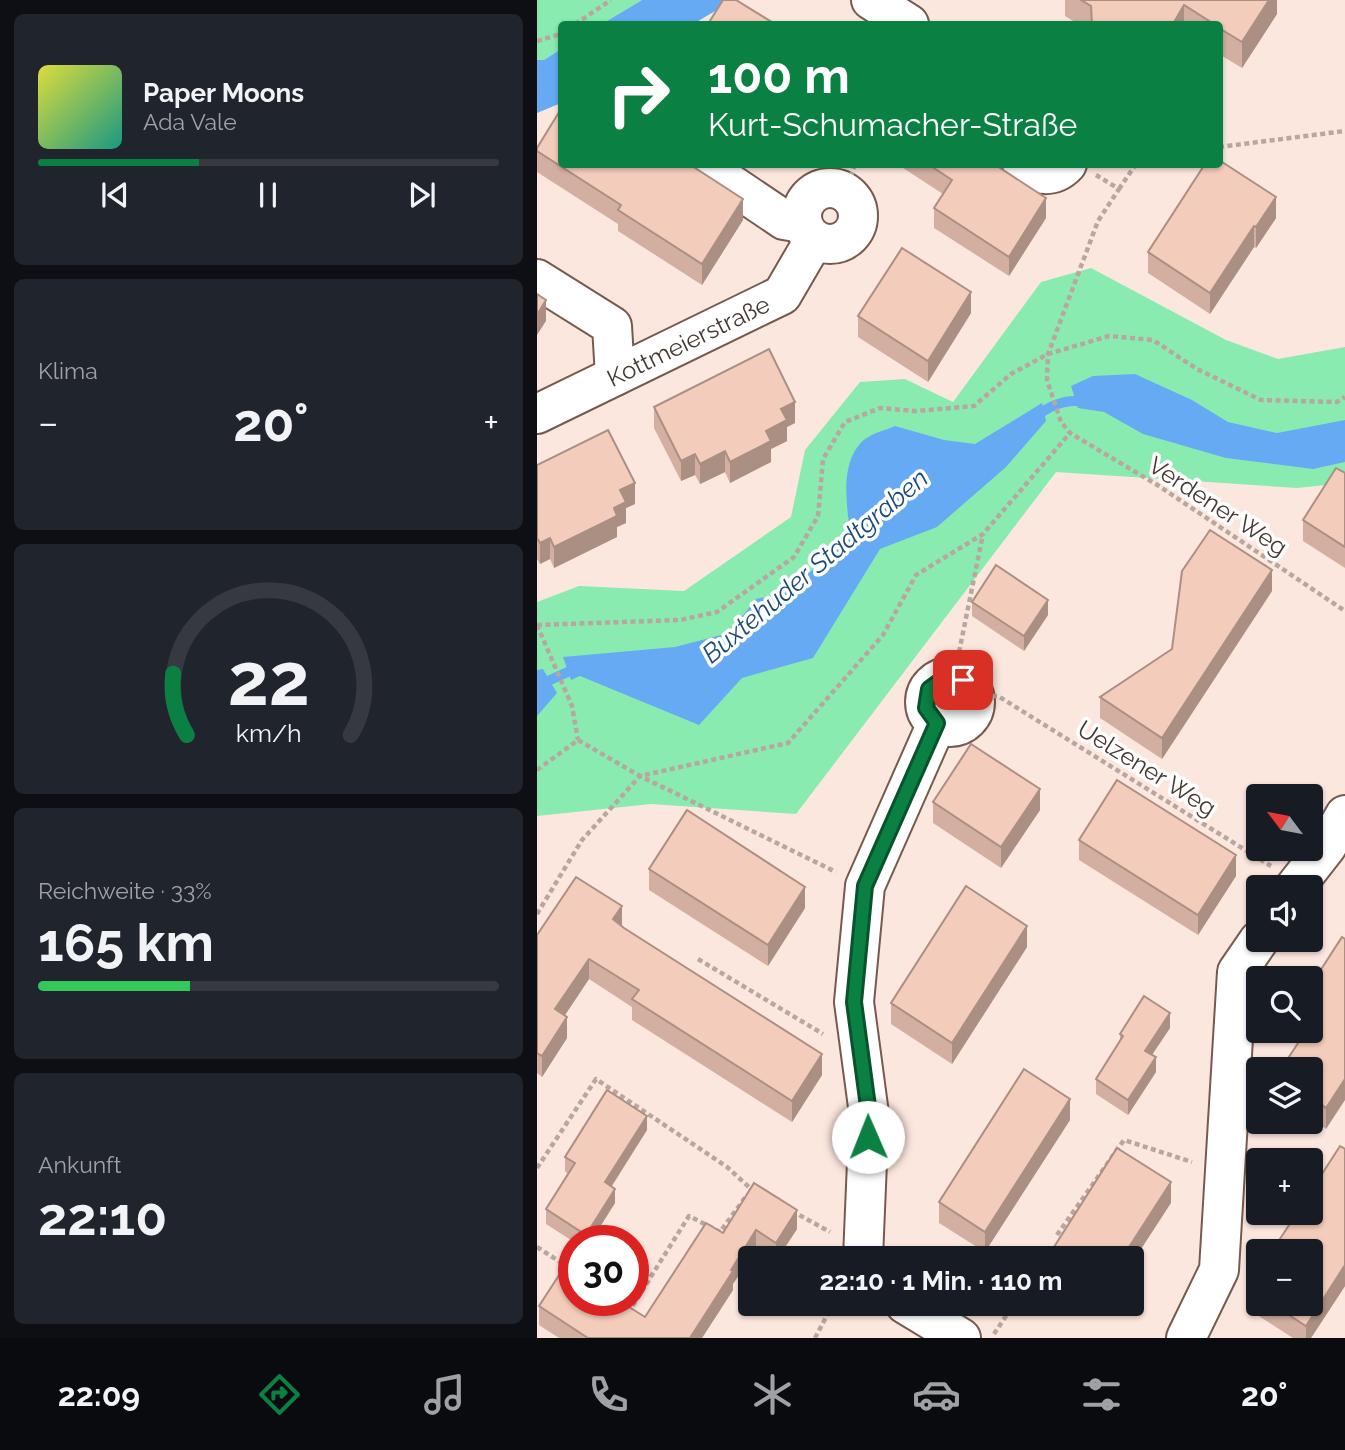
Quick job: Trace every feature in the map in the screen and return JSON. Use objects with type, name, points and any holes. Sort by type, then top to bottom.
[{"type":"street","points":[[871,0],[904,21]]},
{"type":"street","points":[[707,168],[784,220],[836,244],[853,231],[857,210],[850,178]]},
{"type":"street","points":[[1029,168],[1039,174],[1078,168]]},
{"type":"street","name":"Kottmeierstraße","points":[[537,414],[782,295],[808,231]]},
{"type":"street","points":[[537,279],[612,326],[615,376]]},
{"type":"street","points":[[864,1246],[869,1114],[854,1002],[865,886],[937,723],[947,727],[965,722],[975,706],[965,687]]},
{"type":"street","points":[[1306,875],[1339,840]]},
{"type":"street","points":[[1186,1338],[1219,1270],[1237,972],[1251,952]]},
{"type":"street","points":[[925,1316],[961,1338]]},
{"type":"path","points":[[580,21],[611,0]]},
{"type":"path","points":[[537,41],[558,35]]},
{"type":"path","points":[[1223,146],[1345,131]]},
{"type":"path","points":[[1078,168],[1119,189]]},
{"type":"path","points":[[1047,354],[1098,221],[1133,168]]},
{"type":"path","points":[[865,886],[640,776],[578,740],[572,706],[537,625],[680,620],[717,611],[794,557],[818,516],[823,459],[845,422],[880,408],[916,411],[974,406],[1011,374],[1047,354],[1109,336],[1153,341],[1197,369],[1261,400],[1337,402],[1345,397]]},
{"type":"path","name":"Verdener Weg","points":[[1047,354],[1047,380],[1061,422],[1070,433],[1159,486],[1345,611]]},
{"type":"path","points":[[537,914],[583,840],[640,776],[788,743],[883,635],[916,575],[983,534],[1070,433]]},
{"type":"path","points":[[965,687],[983,534]]},
{"type":"path","name":"Uelzener Weg","points":[[965,687],[998,696],[1281,875]]},
{"type":"path","points":[[537,770],[578,740]]},
{"type":"path","points":[[698,959],[861,1057]]},
{"type":"path","points":[[537,1168],[596,1079],[727,1167],[751,1189],[763,1195]]},
{"type":"path","points":[[1057,1235],[1124,1140],[1225,1173]]},
{"type":"path","points":[[649,1281],[689,1216],[720,1232],[751,1189]]},
{"type":"path","points":[[785,1208],[856,1246]]},
{"type":"path","points":[[537,1247],[558,1261]]},
{"type":"path","points":[[815,1338],[827,1316]]},
{"type":"path","points":[[992,1338],[1006,1316]]},
{"type":"green space","points":[[537,0],[642,0],[607,21],[558,21],[558,51],[544,60],[537,60]]},
{"type":"green space","points":[[1091,268],[1226,340],[1278,359],[1345,347],[1345,483],[1297,488],[1056,472],[796,814],[651,804],[537,816],[537,602],[579,586],[684,591],[791,517],[805,450],[860,382],[905,379],[953,402],[1041,282]]},
{"type":"water","points":[[642,0],[734,0],[698,21],[607,21]]},
{"type":"water","points":[[558,51],[558,104],[537,113],[537,60],[544,60]]},
{"type":"water","points":[[1135,374],[1192,400],[1228,422],[1277,433],[1345,420],[1345,462],[1313,469],[1226,458],[1143,434],[1104,412],[1078,408],[1071,386],[1093,376]]},
{"type":"water","points":[[1042,403],[1046,421],[1006,467],[937,527],[880,549],[813,658],[742,678],[699,725],[580,676],[571,680],[563,657],[675,647],[729,633],[756,599],[785,593],[851,538],[846,485],[848,472],[856,448],[868,437],[895,426],[944,440],[975,444]]},
{"type":"water","points":[[543,669],[557,693],[537,716],[537,670]]},
{"type":"building","points":[[723,0],[736,0],[770,21],[710,21]]},
{"type":"building","points":[[1081,0],[1269,0],[1242,42],[1223,30],[1223,21],[1209,21],[1184,5],[1175,21],[1092,21],[1091,6]]},
{"type":"building","points":[[558,114],[558,164],[537,151]]},
{"type":"building","points":[[1223,163],[1276,197],[1210,293],[1148,252],[1202,168],[1223,168]]},
{"type":"building","points":[[563,168],[695,168],[743,199],[702,264],[618,210],[621,205]]},
{"type":"building","points":[[934,168],[1000,168],[1046,198],[1009,257],[934,208],[952,180]]},
{"type":"building","points":[[902,248],[971,292],[928,361],[858,316]]},
{"type":"building","points":[[537,294],[546,300],[537,315]]},
{"type":"building","points":[[769,349],[795,402],[781,409],[787,420],[766,431],[771,441],[730,462],[725,451],[700,464],[695,454],[681,461],[654,407]]},
{"type":"building","points":[[608,430],[635,483],[620,490],[626,502],[614,508],[617,516],[554,547],[550,538],[540,543],[537,538],[537,465]]},
{"type":"building","points":[[1336,468],[1345,473],[1345,547],[1303,520]]},
{"type":"building","points":[[1210,530],[1272,570],[1162,738],[1100,697],[1172,649],[1182,571]]},
{"type":"building","points":[[996,565],[1048,600],[1024,636],[972,602]]},
{"type":"building","points":[[971,744],[1040,789],[1001,847],[933,802]]},
{"type":"building","points":[[1117,780],[1236,855],[1198,915],[1079,840]]},
{"type":"building","points":[[687,810],[805,887],[768,945],[649,869]]},
{"type":"building","points":[[576,877],[622,906],[613,919],[624,928],[822,1054],[792,1101],[632,999],[639,990],[589,959],[555,1009],[567,1017],[542,1056],[537,1053],[537,935]]},
{"type":"building","points":[[966,886],[1027,926],[952,1043],[891,1003]]},
{"type":"building","points":[[1342,937],[1345,939],[1345,1079],[1326,1108],[1323,1106],[1323,1057],[1289,1057],[1298,1043],[1323,1043],[1323,966]]},
{"type":"building","points":[[1144,996],[1170,1013],[1145,1051],[1156,1057],[1128,1100],[1096,1079]]},
{"type":"building","points":[[1024,1069],[1070,1099],[985,1232],[939,1202]]},
{"type":"building","points":[[607,1090],[647,1116],[605,1182],[615,1189],[592,1225],[571,1225],[546,1209],[575,1163],[565,1157]]},
{"type":"building","points":[[1340,1146],[1345,1149],[1345,1265],[1323,1299],[1323,1239],[1280,1239],[1289,1225],[1323,1225],[1323,1172]]},
{"type":"building","points":[[1117,1148],[1171,1182],[1130,1246],[1055,1246]]},
{"type":"building","points":[[754,1183],[797,1210],[776,1243],[756,1230],[746,1246],[738,1246],[738,1259],[731,1270],[733,1271],[690,1338],[588,1338],[539,1306],[558,1277],[558,1316],[649,1316],[649,1311],[706,1223],[723,1233]]},
{"type":"building","points":[[1291,1316],[1312,1316],[1306,1326]]},
{"type":"waterway","name":"Buxtehuder Stadtgraben","points":[[1035,417],[1059,404],[1085,402]]},
{"type":"waterway","name":"Buxtehuder Stadtgraben","points":[[537,686],[581,666]]},
{"type":"route","points":[[868,1137],[869,1114],[854,1002],[865,886],[937,723],[926,708],[925,698],[929,689],[944,678],[963,680]]}]
